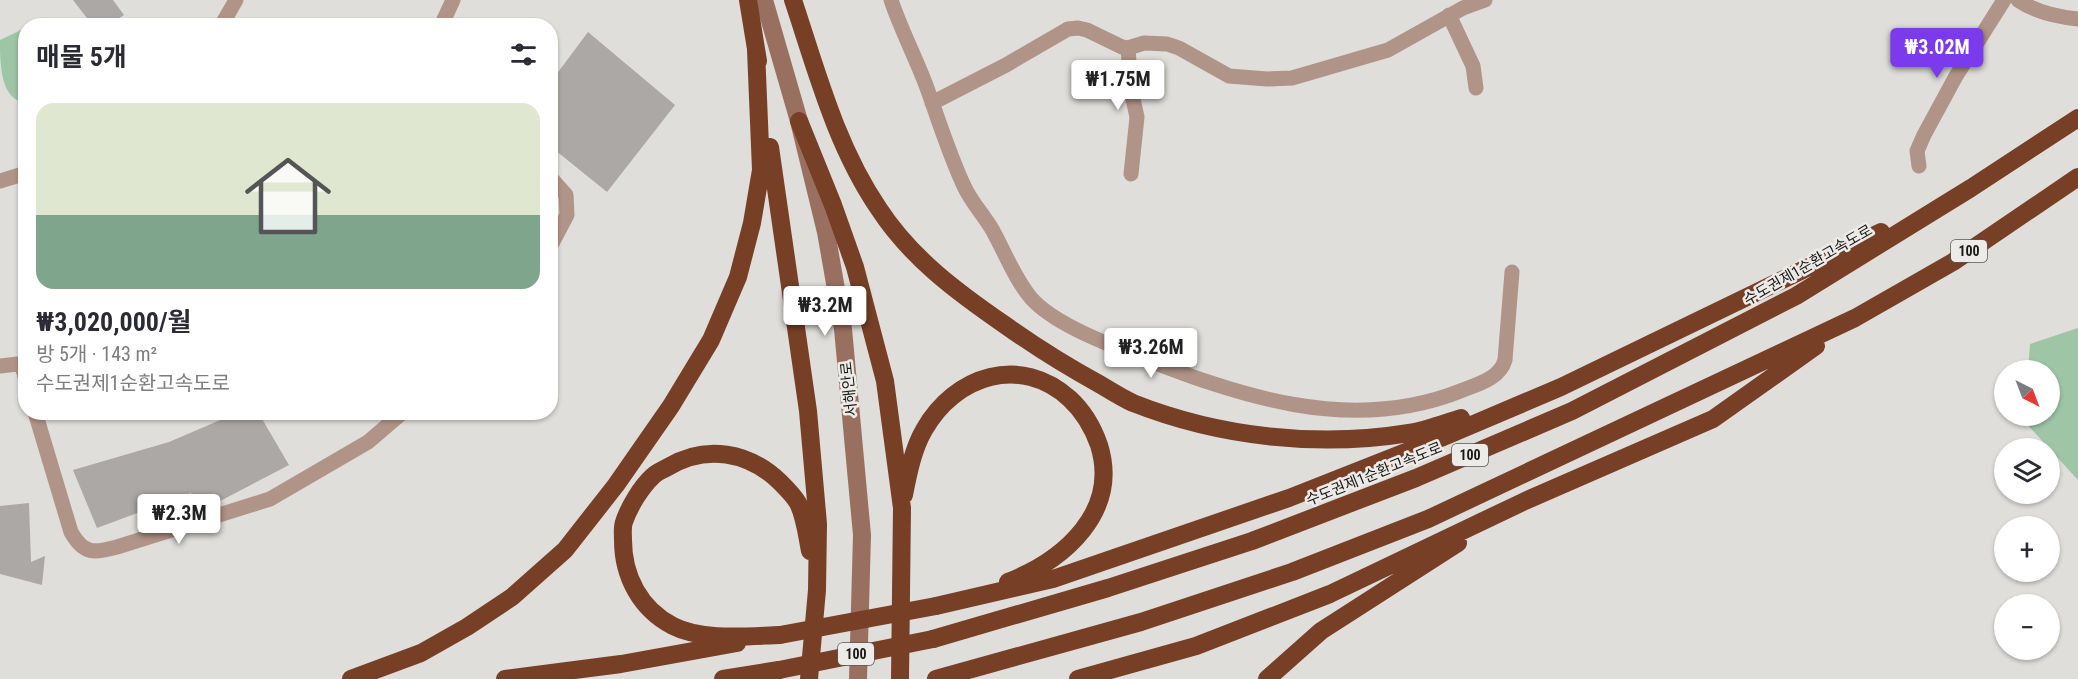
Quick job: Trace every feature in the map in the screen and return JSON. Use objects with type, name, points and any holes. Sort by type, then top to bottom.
[{"type":"highway","points":[[747,0],[808,411],[819,524],[817,590],[809,679]]},
{"type":"highway","points":[[793,0],[834,122],[855,172],[880,211],[910,248],[941,280],[1015,333],[1131,402],[1203,426],[1264,435],[1340,440],[1411,433],[1561,387]]},
{"type":"highway","points":[[351,679],[421,653],[467,627],[512,597],[565,550],[616,485],[671,406],[711,340],[738,277],[752,223],[761,170],[756,50]]},
{"type":"highway","name":"수도권제1순환고속도로","points":[[723,679],[933,639],[1107,588],[1252,541],[1416,478],[1572,411],[1796,296],[1971,188],[2078,118]]},
{"type":"highway","points":[[799,122],[833,205],[855,267],[885,381],[902,508],[900,679]]},
{"type":"highway","name":"100","points":[[936,679],[1141,622],[1292,572],[1428,519],[1855,318],[1953,262],[2078,177]]},
{"type":"highway","points":[[505,679],[621,664],[780,635],[936,606],[1053,579],[1289,498],[1561,387],[1971,188]]},
{"type":"highway","points":[[1078,679],[1196,646],[1330,594],[1525,501],[1713,419],[1855,318]]},
{"type":"highway","points":[[902,508],[908,476],[924,430],[958,390],[982,378],[1004,374],[1029,377],[1050,385],[1070,399],[1087,419],[1103,458],[1104,484],[1096,510],[1080,535],[1049,562],[958,601]]},
{"type":"highway","points":[[780,635],[696,634],[673,626],[650,610],[636,592],[626,572],[623,524],[638,495],[653,476],[675,462],[697,454],[721,453],[746,458],[768,470],[798,503],[806,531],[817,590]]},
{"type":"highway","points":[[1267,679],[1321,631],[1525,501]]},
{"type":"main road","name":"서해안로","points":[[764,0],[799,122],[826,232],[843,329],[862,535],[858,679]]},
{"type":"street","points":[[226,18],[236,0]]},
{"type":"street","points":[[445,18],[453,0]]},
{"type":"street","points":[[891,0],[964,187],[992,229],[1023,288],[1038,305],[1083,332],[1177,372],[1228,390],[1266,400],[1324,410],[1392,408],[1426,403],[1478,384],[1500,371],[1505,360],[1512,272]]},
{"type":"street","points":[[932,103],[1006,65],[1068,29],[1087,30],[1128,48],[1144,43],[1167,44],[1179,48],[1229,76],[1292,78],[1388,50],[1449,15],[1485,0]]},
{"type":"street","points":[[1919,166],[1917,151],[1923,135],[1937,114],[1956,76],[2004,0]]},
{"type":"street","points":[[2018,0],[2025,5],[2051,14],[2078,19]]},
{"type":"street","points":[[1449,15],[1473,66],[1476,88]]},
{"type":"street","points":[[1128,48],[1131,90],[1137,117],[1131,174]]},
{"type":"street","points":[[0,181],[18,175]]},
{"type":"street","points":[[558,186],[566,195],[567,215],[558,232]]},
{"type":"street","points":[[0,366],[18,368]]},
{"type":"street","points":[[38,420],[71,532],[84,549],[94,551],[117,547],[270,499],[368,442],[394,420]]},
{"type":"green space","points":[[18,31],[18,100],[6,88],[3,79],[0,40]]},
{"type":"green space","points":[[2078,328],[2078,480],[2060,460],[2060,438],[2040,438],[2029,426],[2060,426],[2060,360],[2029,360],[2030,344]]},
{"type":"building","points":[[73,0],[113,0],[124,15],[120,18],[87,18]]},
{"type":"building","points":[[588,32],[675,105],[607,192],[558,152],[558,72]]},
{"type":"building","points":[[220,420],[263,420],[289,465],[203,510],[199,511],[191,493],[97,528],[73,470],[169,442]]},
{"type":"building","points":[[29,503],[31,562],[45,556],[42,585],[0,574],[0,506]]}]
